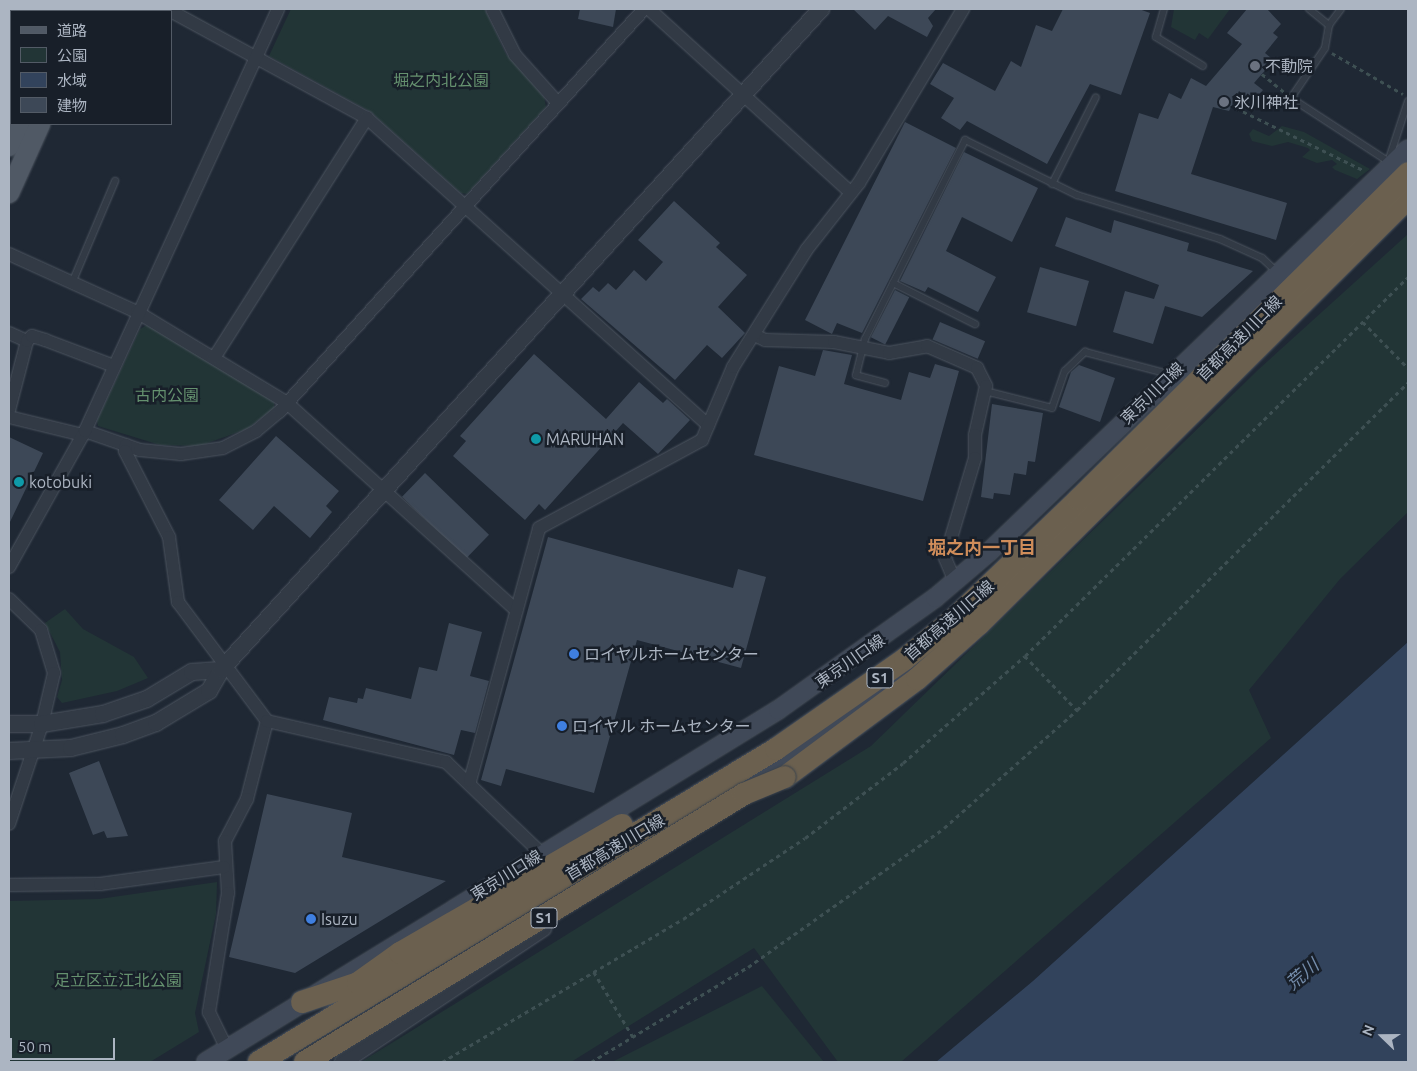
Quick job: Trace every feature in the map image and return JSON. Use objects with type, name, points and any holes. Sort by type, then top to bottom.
[{"type":"highway","name":"首都高速川口線","points":[[259,1062],[776,749],[905,659],[953,620],[1065,513],[1395,166]]},
{"type":"highway","name":"首都高速川口線","points":[[319,1062],[785,777],[918,679],[979,624],[1408,198]]},
{"type":"highway","points":[[302,1002],[358,983],[400,953],[656,806],[905,659]]},
{"type":"highway","name":"S1","points":[[305,1062],[744,794],[785,777]]},
{"type":"main road","points":[[9,146],[19,125]]},
{"type":"main road","points":[[9,193],[40,125]]},
{"type":"main road","name":"東京川口線","points":[[206,1062],[541,853],[778,710],[876,643],[955,582],[1377,176],[1395,166],[1408,149]]},
{"type":"main road","name":"東京川口線","points":[[292,1062],[648,848],[847,719],[942,642],[1064,528],[1408,185]]},
{"type":"street","points":[[9,567],[84,433],[137,312],[278,9]]},
{"type":"street","points":[[492,9],[515,55],[558,103]]},
{"type":"street","points":[[9,417],[84,433],[126,445],[181,454],[223,448],[256,431],[287,403],[644,9]]},
{"type":"street","points":[[649,9],[852,193]]},
{"type":"street","points":[[9,751],[71,748],[156,723],[209,691],[223,667],[821,9]]},
{"type":"street","points":[[470,781],[539,528],[702,440],[733,367],[807,249],[852,193],[963,9]]},
{"type":"street","points":[[172,11],[368,118],[708,425]]},
{"type":"street","points":[[214,358],[368,118]]},
{"type":"street","points":[[9,254],[137,312],[287,403],[383,492],[516,610]]},
{"type":"street","points":[[9,333],[27,341]]},
{"type":"street","points":[[754,335],[765,340],[862,347],[890,353],[927,346],[977,368],[985,391],[975,435],[975,458],[945,558],[955,582]]},
{"type":"street","points":[[9,410],[27,341],[32,336],[114,366]]},
{"type":"street","points":[[126,445],[125,451],[169,537],[178,602],[223,667],[267,721],[446,762],[470,781],[541,853]]},
{"type":"street","points":[[9,600],[37,624],[52,657],[54,673],[42,724],[9,824]]},
{"type":"street","points":[[9,724],[42,724],[125,708],[192,672],[223,667]]},
{"type":"street","points":[[227,1049],[209,1012],[228,893],[224,867],[226,840],[246,799],[267,721]]},
{"type":"street","points":[[343,1062],[521,944],[648,848]]},
{"type":"street","points":[[9,885],[100,884],[224,867]]},
{"type":"lane","points":[[1164,9],[1156,37],[1202,66]]},
{"type":"lane","points":[[1309,9],[1329,25]]},
{"type":"lane","points":[[1341,9],[1329,25],[1325,48],[1291,98],[1395,166],[1408,99]]},
{"type":"lane","points":[[1052,184],[1096,97]]},
{"type":"lane","points":[[885,384],[856,375],[862,347],[965,140],[1077,195],[1220,239],[1262,258],[1277,272]]},
{"type":"lane","points":[[72,283],[115,181]]},
{"type":"lane","points":[[893,283],[976,324]]},
{"type":"lane","points":[[985,391],[1052,408],[1065,371],[1085,352],[1171,374]]},
{"type":"path","points":[[1325,48],[1408,99]]},
{"type":"path","points":[[1262,74],[1291,98]]},
{"type":"path","points":[[1236,108],[1377,176]]},
{"type":"path","points":[[442,1062],[683,919],[804,838],[918,750],[1024,656],[1408,278]]},
{"type":"path","points":[[1363,322],[1408,368]]},
{"type":"path","points":[[591,1062],[748,967],[900,862],[987,791],[1077,710],[1408,382]]},
{"type":"path","points":[[1024,656],[1077,710]]},
{"type":"path","points":[[594,972],[633,1037]]},
{"type":"green space","name":"堀之内北公園","points":[[291,9],[485,10],[506,54],[544,97],[546,107],[467,194],[461,193],[371,112],[269,56]]},
{"type":"green space","points":[[1174,9],[1230,9],[1208,39],[1199,33],[1195,40],[1171,27]]},
{"type":"green space","points":[[1282,126],[1304,132],[1370,169],[1357,179],[1335,170],[1332,167],[1337,164],[1332,160],[1317,163],[1302,157],[1310,150],[1308,148],[1288,142],[1272,146],[1252,141],[1249,134],[1253,129],[1269,136]]},
{"type":"green space","points":[[1408,234],[1408,512],[1340,579],[1249,690],[1271,738],[901,1062],[838,1062],[754,948],[571,1062],[361,1062],[871,746],[1259,369]]},
{"type":"green space","name":"古内公園","points":[[147,325],[274,400],[274,408],[247,429],[199,446],[160,445],[98,426],[97,421],[140,329]]},
{"type":"green space","points":[[65,609],[83,629],[134,657],[148,678],[117,691],[62,703],[57,697],[62,680],[60,652],[45,623]]},
{"type":"green space","name":"足立区立江北公園","points":[[217,882],[216,914],[195,1013],[199,1032],[150,1062],[9,1062],[9,901],[99,899]]},
{"type":"green space","points":[[762,986],[824,1062],[612,1062]]},
{"type":"water","name":"荒川","points":[[1408,642],[1408,1062],[936,1062],[1033,981]]},
{"type":"building","points":[[580,9],[616,9],[613,27],[578,19]]},
{"type":"building","points":[[853,9],[936,9],[928,18],[933,26],[927,37],[888,16],[875,30]]},
{"type":"building","points":[[1063,9],[1139,9],[1150,13],[1121,95],[1090,84],[1047,164],[967,121],[960,130],[941,118],[954,98],[930,84],[943,63],[995,91],[1011,61],[1021,67],[1036,25],[1052,31]]},
{"type":"building","points":[[1247,9],[1267,9],[1281,24],[1273,33],[1278,37],[1265,53],[1271,58],[1265,65],[1268,67],[1254,83],[1263,90],[1253,102],[1239,91],[1229,111],[1213,107],[1191,174],[1287,203],[1276,240],[1115,191],[1139,113],[1158,119],[1169,93],[1181,99],[1191,78],[1206,86],[1242,44],[1227,33]]},
{"type":"building","points":[[905,122],[956,148],[862,333],[837,323],[832,334],[805,320]]},
{"type":"building","points":[[964,152],[1038,188],[1012,242],[962,217],[946,251],[996,277],[978,312],[928,287],[925,292],[900,281]]},
{"type":"building","points":[[674,201],[720,243],[716,247],[747,275],[718,307],[745,333],[722,358],[707,345],[675,380],[581,299],[593,287],[599,292],[608,283],[616,290],[634,270],[646,281],[663,262],[638,240]]},
{"type":"building","points":[[1066,217],[1111,233],[1114,220],[1189,243],[1187,251],[1253,271],[1202,317],[1165,306],[1153,344],[1113,332],[1125,291],[1154,299],[1159,285],[1055,246]]},
{"type":"building","points":[[1040,267],[1089,281],[1076,326],[1027,312]]},
{"type":"building","points":[[895,290],[909,297],[885,344],[871,337]]},
{"type":"building","points":[[940,322],[985,341],[978,359],[933,339]]},
{"type":"building","points":[[823,350],[852,355],[844,384],[901,400],[909,372],[930,378],[935,364],[959,371],[923,501],[754,455],[779,366],[815,376]]},
{"type":"building","name":"MARUHAN","points":[[534,354],[606,419],[639,382],[663,403],[667,399],[690,420],[658,454],[623,423],[545,510],[539,504],[525,520],[453,456],[466,441],[460,436]]},
{"type":"building","points":[[1079,365],[1115,378],[1100,422],[1059,407],[1071,372]]},
{"type":"building","points":[[992,404],[1043,413],[1035,462],[1028,461],[1026,475],[1014,473],[1010,495],[994,493],[993,499],[981,497]]},
{"type":"building","points":[[276,436],[339,491],[326,506],[332,512],[310,538],[274,506],[253,530],[219,500]]},
{"type":"building","name":"kotobuki","points":[[9,437],[43,453],[9,524]]},
{"type":"building","points":[[425,473],[489,535],[466,559],[402,497]]},
{"type":"building","name":"ロイヤルホームセンター","points":[[548,537],[733,588],[738,569],[766,577],[741,668],[637,640],[594,793],[506,769],[501,786],[481,780]]},
{"type":"building","points":[[449,623],[482,632],[470,676],[489,681],[475,733],[461,730],[454,755],[323,720],[329,697],[357,703],[358,698],[363,699],[366,688],[411,699],[419,667],[437,671]]},
{"type":"building","points":[[99,761],[128,836],[107,838],[104,831],[93,835],[69,773]]},
{"type":"building","name":"Isuzu","points":[[267,794],[352,813],[342,857],[446,881],[295,973],[229,957]]},
{"type":"place","name":"不動院","points":[[1255,66]]},
{"type":"place","name":"氷川神社","points":[[1224,102]]},
{"type":"place","name":"MARUHAN","points":[[536,439]]},
{"type":"place","name":"kotobuki","points":[[19,482]]},
{"type":"place","name":"ロイヤルホームセンター","points":[[574,654]]},
{"type":"place","name":"ロイヤル ホームセンター","points":[[562,726]]},
{"type":"place","name":"Isuzu","points":[[311,919]]},
{"type":"district","name":"堀之内一丁目","points":[[982,547]]}]
